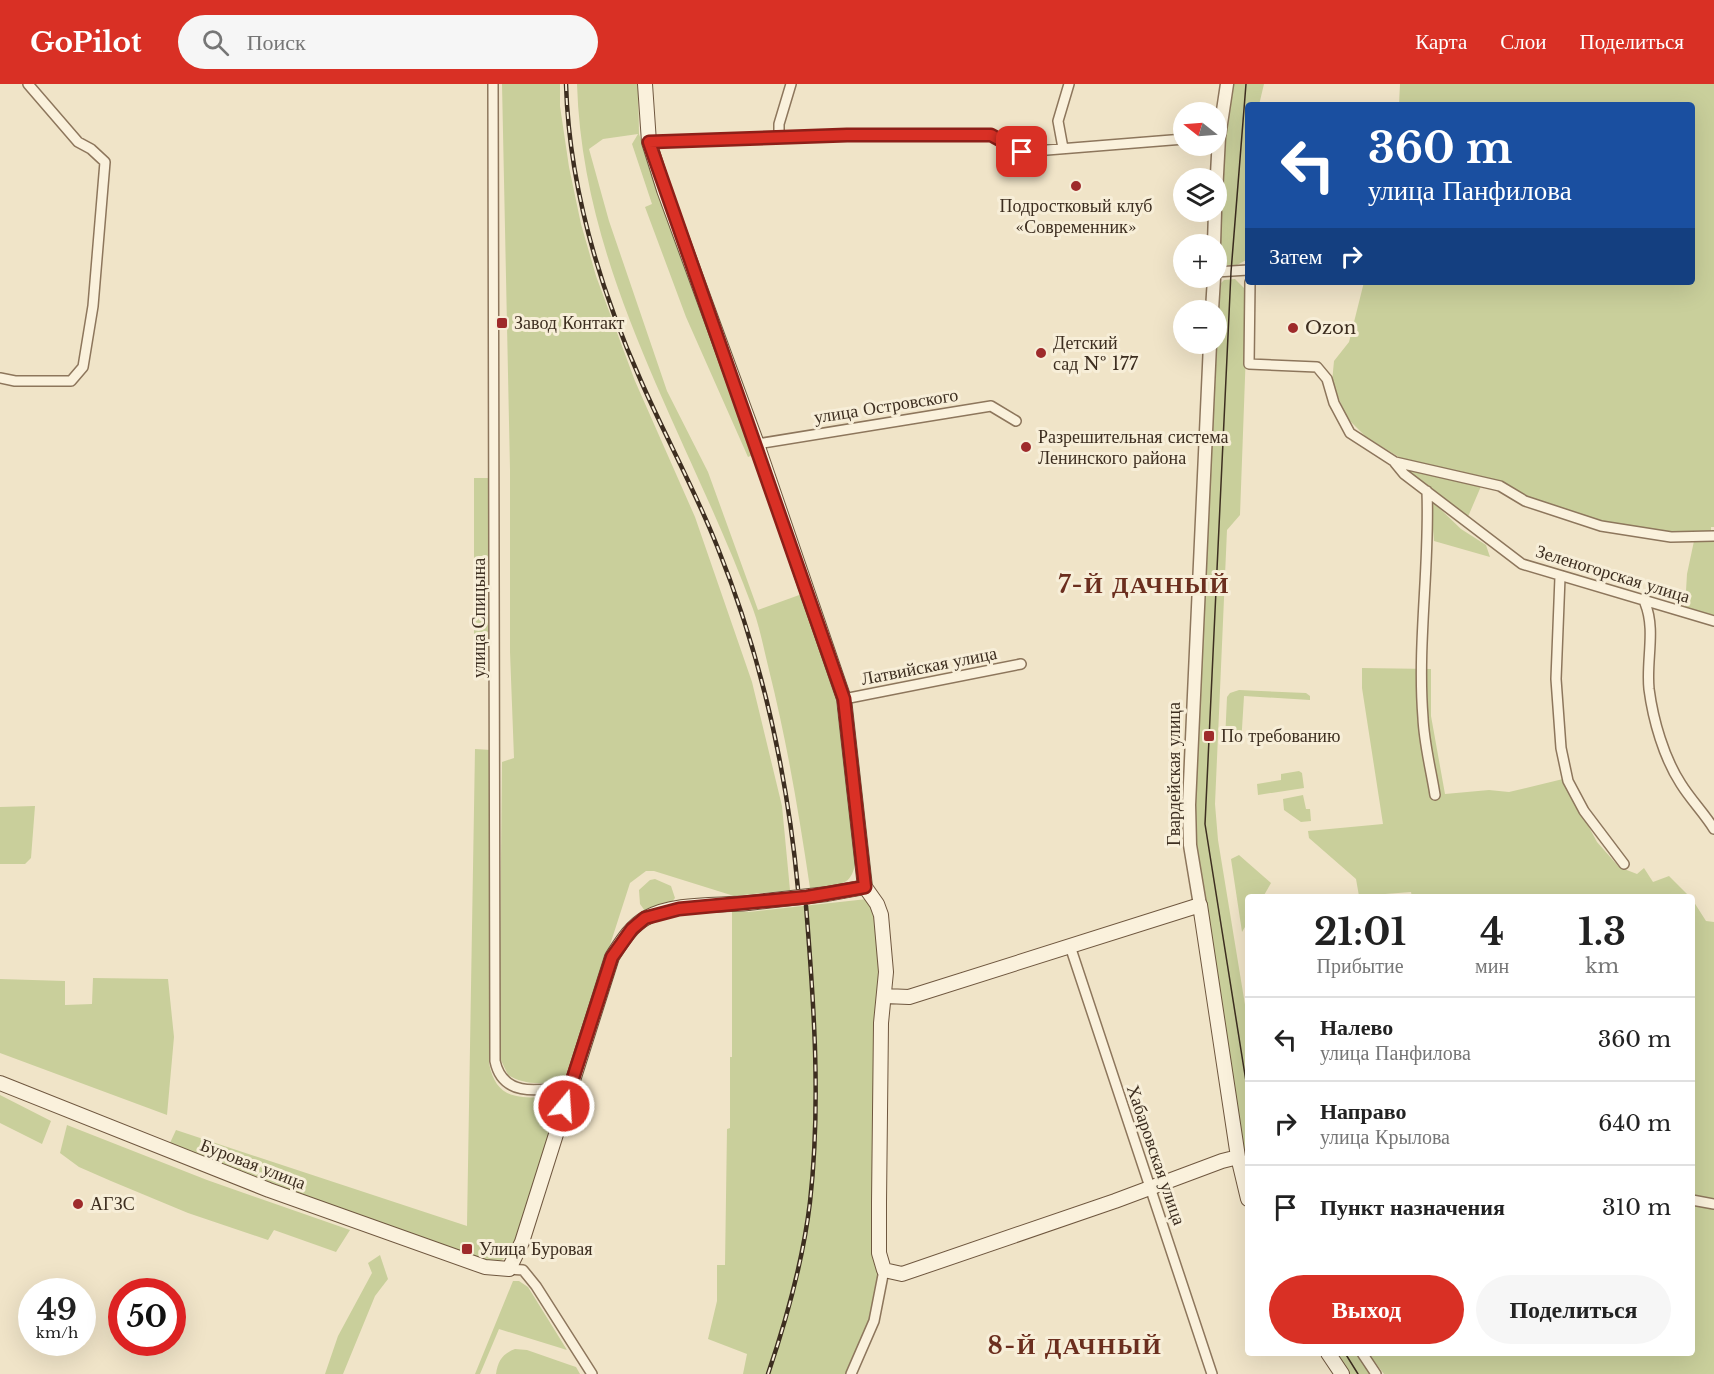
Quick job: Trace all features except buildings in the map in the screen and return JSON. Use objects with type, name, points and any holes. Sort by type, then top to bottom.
[{"type":"main road","points":[[645,84],[649,142],[757,444],[844,699],[865,887],[877,904],[880,915],[886,972],[881,1023],[879,1202],[879,1253],[884,1270],[902,1274],[1222,1161],[1242,1161]]},
{"type":"main road","points":[[503,1269],[522,1242],[612,957],[632,929],[645,918],[670,910],[827,894],[865,887]]},
{"type":"main road","points":[[885,996],[909,997],[1200,905]]},
{"type":"main road","name":"Гвардейская улица","points":[[1200,905],[1245,1180]]},
{"type":"main road","name":"Буровая улица","points":[[0,1083],[291,1198],[503,1269]]},
{"type":"main road","points":[[1330,1356],[1342,1374]]},
{"type":"street","points":[[0,378],[15,381],[71,381],[83,367],[93,306],[105,162],[91,149],[78,142],[28,84]]},
{"type":"street","name":"улица Спицына","points":[[493,84],[495,1060],[498,1073],[507,1082],[517,1087],[532,1091],[571,1086]]},
{"type":"street","points":[[779,136],[779,124],[791,84]]},
{"type":"street","points":[[1063,148],[1058,122],[1069,84]]},
{"type":"street","points":[[1224,102],[1227,84]]},
{"type":"street","points":[[649,142],[779,136],[991,135],[1022,152],[1173,140]]},
{"type":"street","points":[[1227,271],[1245,270]]},
{"type":"street","points":[[1250,285],[1249,364],[1317,367],[1327,379],[1334,403],[1350,434],[1395,462],[1500,486],[1525,501],[1601,526],[1671,537],[1714,536]]},
{"type":"street","name":"Гвардейская улица","points":[[1200,905],[1191,845],[1189,805],[1210,354]]},
{"type":"street","name":"улица Островского","points":[[757,444],[991,406],[1016,421]]},
{"type":"street","name":"Зеленогорская улица","points":[[1395,462],[1404,474],[1522,564],[1645,603],[1714,621]]},
{"type":"street","points":[[1427,491],[1429,541],[1424,616],[1423,718],[1435,795]]},
{"type":"street","points":[[1560,577],[1556,679],[1561,748],[1568,782],[1584,812],[1624,864]]},
{"type":"street","points":[[1645,603],[1652,619],[1649,688],[1656,724],[1680,784],[1714,829]]},
{"type":"street","name":"Латвийская улица","points":[[844,699],[1021,664]]},
{"type":"street","name":"Хабаровская улица","points":[[1070,946],[1212,1374]]},
{"type":"street","points":[[1695,1201],[1714,1204]]},
{"type":"street","points":[[503,1269],[523,1270],[536,1286],[592,1374]]},
{"type":"street","points":[[851,1374],[874,1321],[884,1270]]},
{"type":"street","points":[[1364,1356],[1376,1374]]},
{"type":"green space","points":[[502,84],[560,84],[560,106],[569,167],[581,224],[596,276],[635,381],[695,517],[752,682],[782,806],[790,890],[734,896],[654,871],[646,871],[630,883],[569,1072],[556,1080],[540,1083],[515,1079],[508,1075],[499,1056],[502,762],[514,758],[510,652],[510,470]]},
{"type":"green space","points":[[577,84],[638,84],[639,134],[753,455],[748,457],[686,317],[645,207],[652,204],[632,144],[638,134],[603,139],[589,149],[609,221],[667,391],[708,472],[758,610],[802,594],[836,701],[856,858],[853,872],[848,880],[833,887],[810,888],[787,751],[755,616],[727,544],[643,353],[618,289],[598,223],[584,155]]},
{"type":"green space","points":[[1231,84],[1264,84],[1260,102],[1245,102],[1245,261],[1237,265],[1227,265],[1227,234],[1219,234],[1220,222],[1227,222],[1227,168],[1222,168],[1222,156],[1227,156],[1227,114]]},
{"type":"green space","points":[[1400,84],[1714,84],[1714,527],[1711,527],[1711,534],[1685,535],[1609,526],[1515,492],[1407,462],[1366,437],[1347,418],[1332,382],[1334,361],[1349,342],[1363,285],[1695,285],[1695,102],[1399,102]]},
{"type":"green space","points":[[1235,279],[1245,289],[1248,296],[1240,515],[1227,530],[1215,804],[1218,840],[1245,1005],[1245,1156],[1195,845],[1193,805],[1215,354],[1227,354],[1227,300],[1217,300],[1218,288],[1227,288],[1227,280]]},
{"type":"green space","points":[[1407,467],[1435,476],[1482,484],[1467,519],[1406,470]]},
{"type":"green space","points":[[474,478],[491,478],[491,652],[474,652]]},
{"type":"green space","points":[[1433,502],[1461,529],[1486,545],[1490,557],[1434,541],[1431,506]]},
{"type":"green space","points":[[1714,540],[1714,617],[1685,608],[1687,574],[1694,541]]},
{"type":"green space","points":[[1362,668],[1431,669],[1431,716],[1445,794],[1489,790],[1509,792],[1563,779],[1597,842],[1619,867],[1637,874],[1644,868],[1653,882],[1669,876],[1687,894],[1411,894],[1411,892],[1359,894],[1356,879],[1309,838],[1308,831],[1383,824],[1362,688]]},
{"type":"green space","points":[[1239,690],[1306,693],[1310,696],[1310,700],[1244,696],[1241,745],[1225,741],[1227,697],[1230,693]]},
{"type":"green space","points":[[475,749],[491,750],[489,1063],[492,1075],[504,1091],[520,1097],[552,1097],[559,1105],[517,1242],[511,1254],[495,1264],[363,1218],[170,1143],[176,1130],[467,1226]]},
{"type":"green space","points":[[1299,771],[1302,773],[1304,788],[1258,795],[1257,784],[1281,780],[1281,774]]},
{"type":"green space","points":[[1303,795],[1306,809],[1310,809],[1311,821],[1301,822],[1284,810],[1283,799]]},
{"type":"green space","points":[[35,806],[31,858],[25,864],[0,864],[0,807]]},
{"type":"green space","points":[[1239,855],[1271,883],[1265,894],[1245,894],[1245,927],[1242,932],[1231,859]]},
{"type":"green space","points":[[655,879],[671,886],[675,898],[671,903],[645,911],[640,904],[639,890],[650,880]]},
{"type":"green space","points":[[867,899],[874,917],[880,978],[878,1287],[870,1320],[845,1374],[743,1374],[747,1354],[708,1339],[717,1301],[717,1265],[725,1265],[727,1129],[730,1128],[730,1057],[732,1057],[732,911],[749,912]]},
{"type":"green space","points":[[1695,904],[1706,921],[1714,922],[1714,1374],[1384,1374],[1370,1356],[1695,1356]]},
{"type":"green space","points":[[93,978],[168,979],[174,1037],[167,1115],[0,1053],[0,979],[65,981],[65,1005],[92,1004]]},
{"type":"green space","points":[[0,1095],[51,1121],[42,1144],[0,1123]]},
{"type":"green space","points":[[67,1125],[207,1180],[350,1230],[336,1252],[274,1230],[268,1240],[188,1213],[79,1167],[60,1153]]},
{"type":"green space","points":[[380,1255],[388,1279],[375,1296],[343,1374],[325,1374],[338,1336],[372,1273],[368,1263]]},
{"type":"green space","points":[[513,1281],[519,1281],[528,1287],[567,1350],[499,1329],[480,1374],[475,1374]]},
{"type":"green space","points":[[515,1349],[527,1350],[576,1367],[580,1374],[496,1374],[501,1358]]},
{"type":"green space","points":[[1335,1356],[1365,1356],[1377,1374],[1346,1374]]},
{"type":"tram line","points":[[1245,1075],[1205,824],[1231,272],[1246,84]]},
{"type":"tram line","points":[[1347,1356],[1358,1374]]},
{"type":"railway","points":[[566,84],[568,122],[580,199],[612,310],[641,381],[717,546],[747,629],[770,714],[779,758],[798,889]]},
{"type":"railway","points":[[768,1374],[799,1268],[810,1202],[816,1091],[812,980],[806,906]]},
{"type":"place","name":"Подростковый клуб «Современник»","points":[[1076,186]]},
{"type":"place","name":"Завод Контакт","points":[[502,323]]},
{"type":"place","name":"Ozon","points":[[1293,328]]},
{"type":"place","name":"Детский сад № 177","points":[[1041,353]]},
{"type":"place","name":"Разрешительная система Ленинского района","points":[[1026,447]]},
{"type":"place","name":"По требованию","points":[[1209,736]]},
{"type":"place","name":"АГЗС","points":[[78,1204]]},
{"type":"place","name":"Улица Буровая","points":[[467,1249]]},
{"type":"district","name":"7-Й ДАЧНЫЙ","points":[[1144,585]]},
{"type":"district","name":"8-Й ДАЧНЫЙ","points":[[1075,1346]]},
{"type":"route","points":[[564,1106],[612,957],[632,929],[645,918],[679,909],[807,897],[865,887],[844,699],[757,444],[649,142],[779,136],[991,135],[1022,152]]}]
